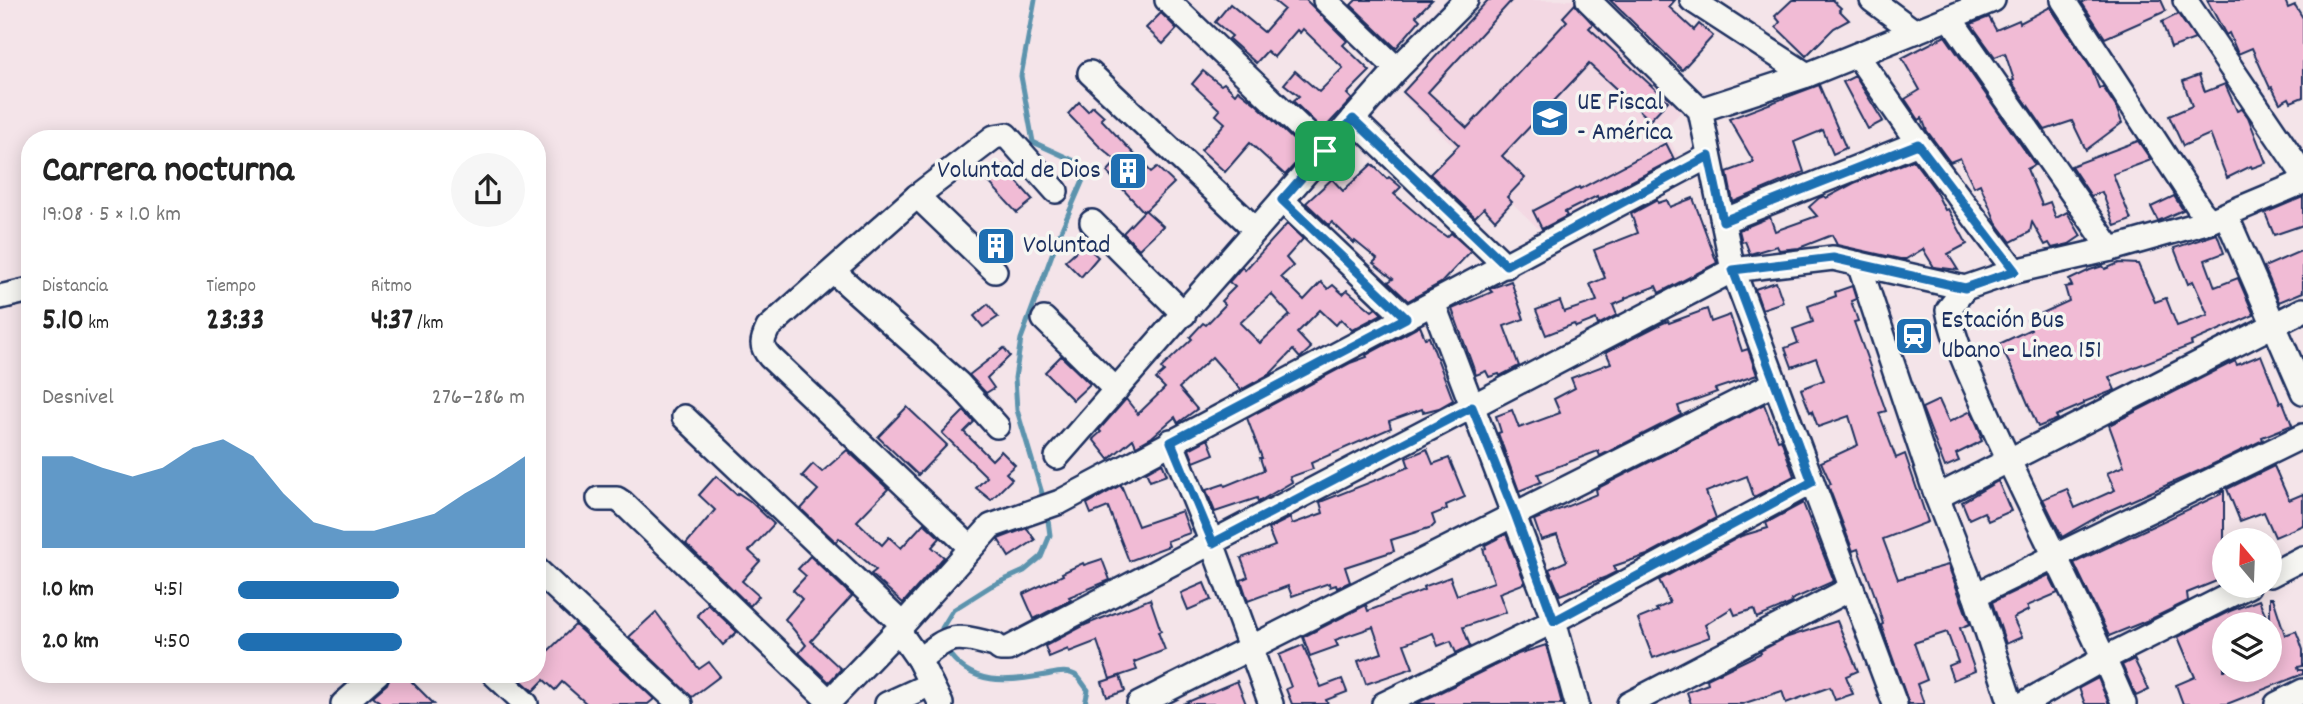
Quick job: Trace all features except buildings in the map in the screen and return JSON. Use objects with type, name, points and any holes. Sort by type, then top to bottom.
[{"type":"street","points":[[1167,0],[1325,151]]},
{"type":"street","points":[[1325,0],[1397,69]]},
{"type":"street","points":[[1057,457],[1397,69],[1466,0]]},
{"type":"street","points":[[1588,0],[1700,110],[1733,270],[1893,703]]},
{"type":"street","points":[[1692,0],[1807,75]]},
{"type":"street","points":[[1872,0],[1914,32]]},
{"type":"street","points":[[1700,110],[1807,75],[1993,0]]},
{"type":"street","points":[[2063,0],[2201,211],[2218,218],[2274,325],[2303,391]]},
{"type":"street","points":[[2185,0],[2303,174]]},
{"type":"street","points":[[1950,18],[2111,249]]},
{"type":"street","points":[[1857,55],[1918,144],[2015,271]]},
{"type":"street","points":[[1090,73],[1256,230]]},
{"type":"street","points":[[1353,119],[1506,265]]},
{"type":"street","points":[[971,547],[764,350],[762,341],[768,328],[917,196],[1000,134],[1006,135],[1056,191]]},
{"type":"street","points":[[1723,221],[1918,144]]},
{"type":"street","points":[[599,499],[617,499],[623,503],[828,703],[991,526],[1060,502],[1709,156]]},
{"type":"street","points":[[919,660],[947,640],[1008,649],[1733,270],[1833,258],[1965,288],[2015,271],[2111,249],[2218,218],[2303,182]]},
{"type":"street","points":[[917,196],[995,271]]},
{"type":"street","points":[[1282,200],[1406,318]]},
{"type":"street","points":[[1092,222],[1184,314]]},
{"type":"street","points":[[1859,264],[1937,497],[1975,595],[2011,704]]},
{"type":"street","points":[[834,272],[958,383],[997,425]]},
{"type":"street","points":[[1965,288],[1948,310],[1952,333],[2009,461],[2124,704]]},
{"type":"street","points":[[0,297],[21,292]]},
{"type":"street","points":[[1433,303],[1554,621],[1577,704]]},
{"type":"street","points":[[1937,497],[2303,310]]},
{"type":"street","points":[[1044,319],[1116,390]]},
{"type":"street","points":[[1139,704],[1775,383]]},
{"type":"street","points":[[684,416],[900,627],[936,694],[887,704]]},
{"type":"street","points":[[1975,595],[2303,436]]},
{"type":"street","points":[[1171,442],[1213,543],[1271,704]]},
{"type":"street","points":[[1384,704],[1554,621],[1812,482]]},
{"type":"street","points":[[2282,569],[2303,558]]},
{"type":"street","points":[[546,578],[680,704]]},
{"type":"street","points":[[1629,704],[1852,588]]},
{"type":"street","points":[[2023,704],[2224,598]]},
{"type":"street","points":[[358,700],[370,683]]},
{"type":"street","points":[[504,683],[526,704]]},
{"type":"street","points":[[2277,704],[2303,691]]},
{"type":"shaded area","name":"UE Fiscal - América","points":[[1489,0],[1574,0],[1686,106],[1664,130],[1683,166],[1545,235],[1403,96]]},
{"type":"waterway","points":[[1035,0],[1021,76],[1033,142],[1079,163],[1083,180],[1058,238],[1021,339],[1015,378],[1017,410],[1044,500]]},
{"type":"waterway","points":[[943,636],[942,628],[953,610],[991,586],[1024,571],[1041,557],[1050,535],[1047,513]]},
{"type":"waterway","points":[[946,649],[966,670],[991,679],[1070,673],[1079,678],[1088,690],[1085,704]]},
{"type":"place","name":"UE Fiscal - América","points":[[1550,118]]},
{"type":"place","name":"Voluntad de Dios","points":[[1128,171]]},
{"type":"place","name":"Voluntad","points":[[996,246]]},
{"type":"place","name":"Estación Bus Ubano - Linea 151","points":[[1914,336]]},
{"type":"route","points":[[1353,119],[1506,265],[1709,156],[1723,221],[1918,144],[2015,271],[1965,288],[1833,258],[1733,270],[1812,482],[1554,621],[1472,407],[1213,543],[1171,442],[1406,318],[1282,200],[1325,151],[1353,119]]}]
